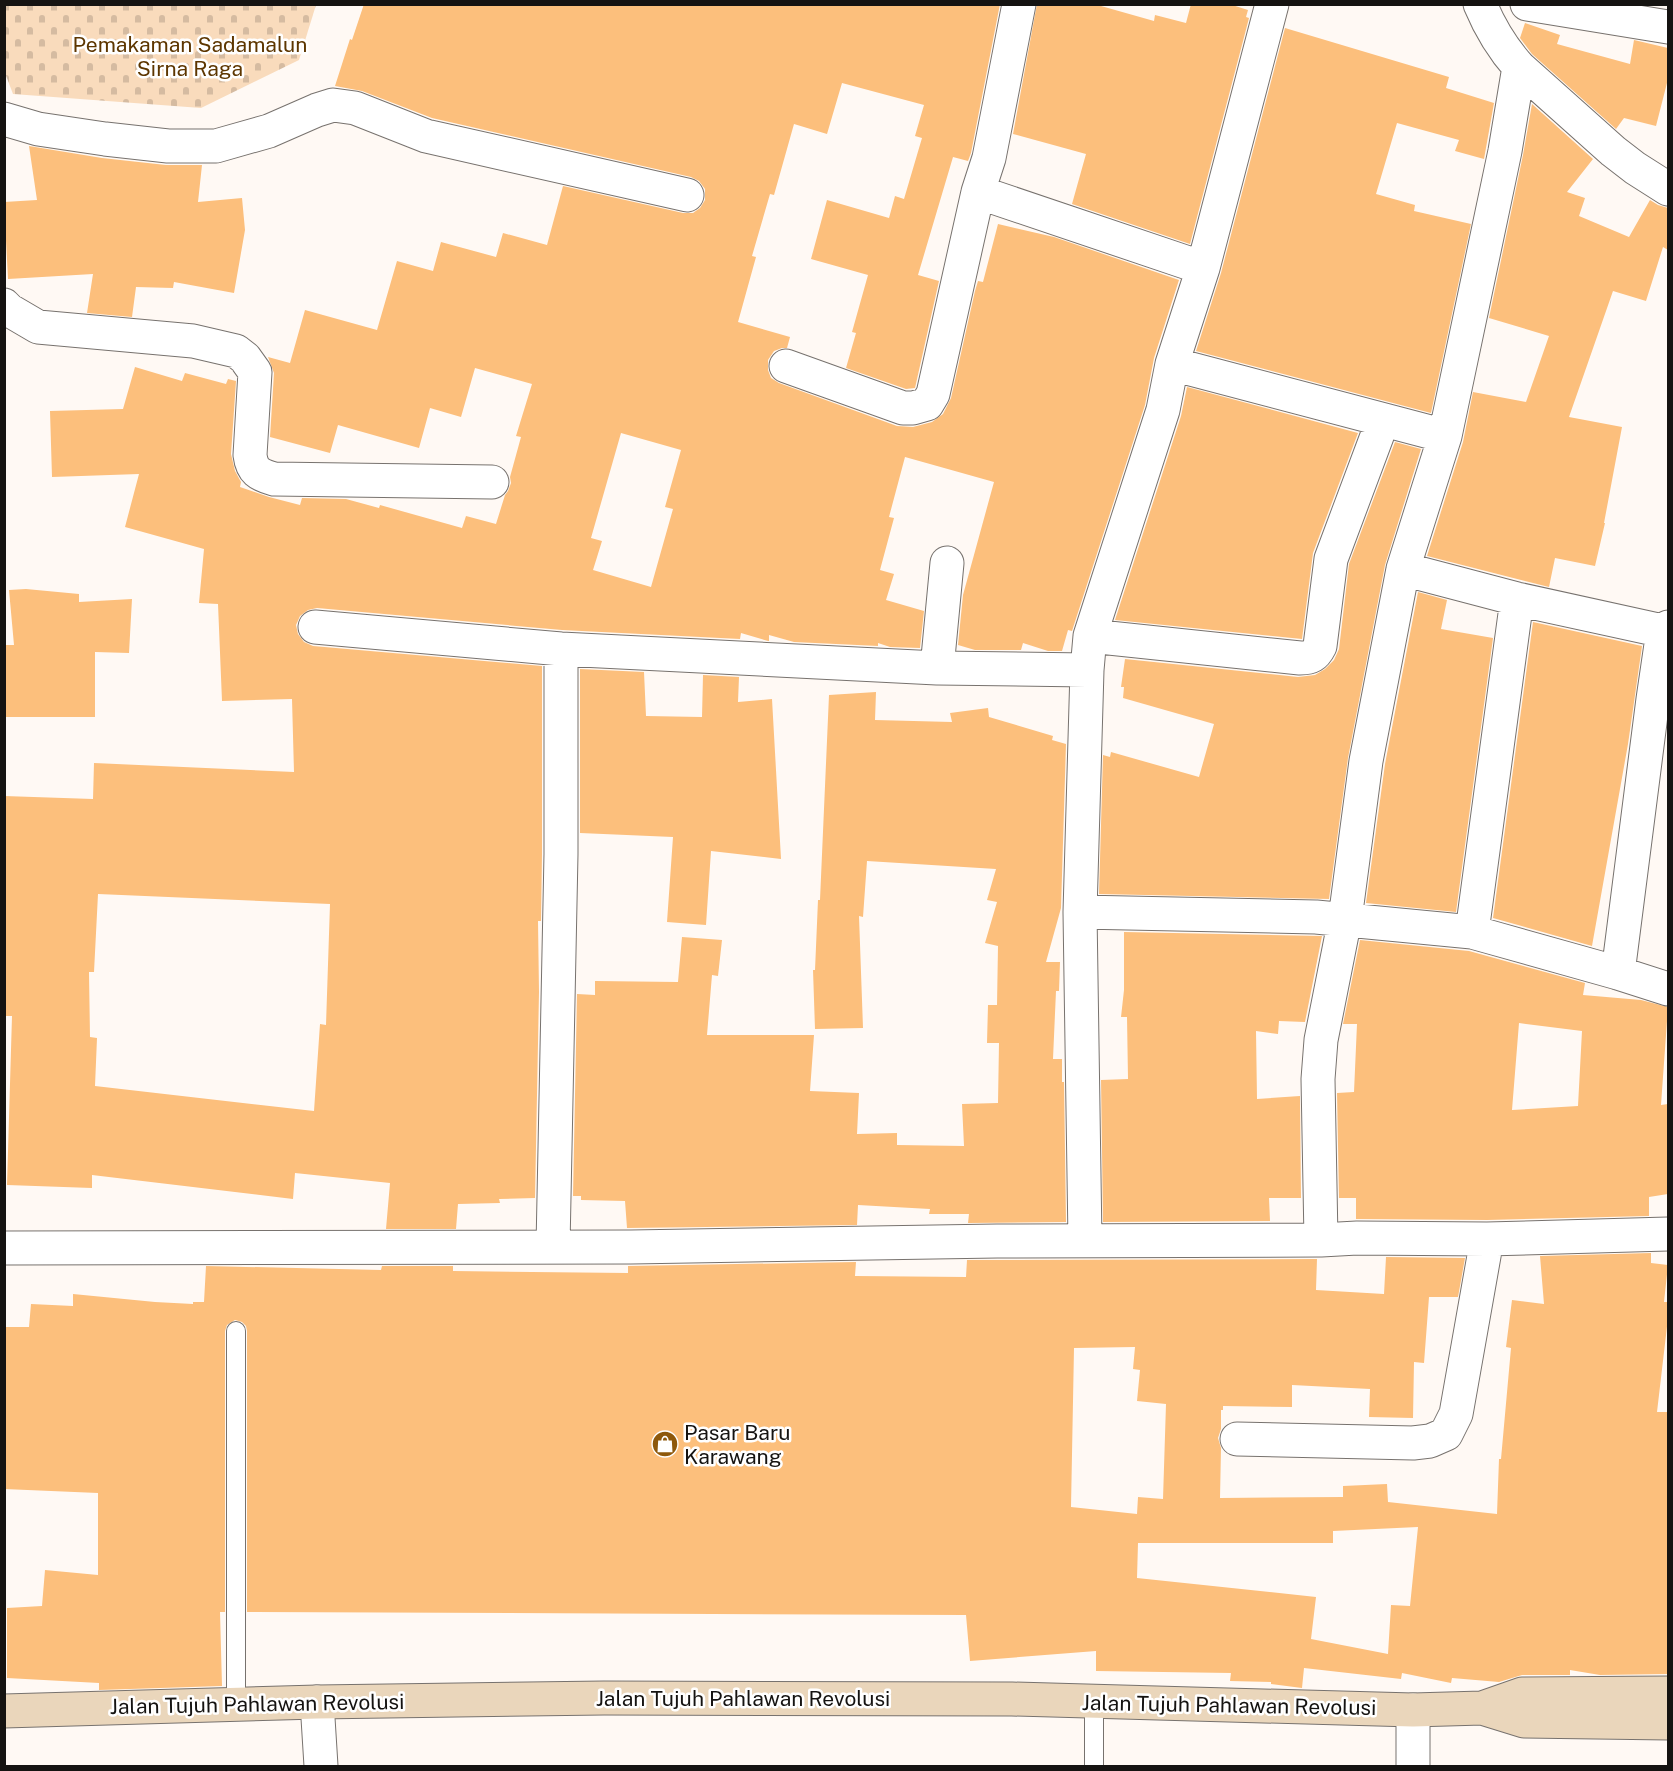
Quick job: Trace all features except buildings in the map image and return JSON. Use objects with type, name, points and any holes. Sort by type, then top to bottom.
[{"type":"main road","name":"Jalan Tujuh Pahlawan Revolusi","points":[[4,1711],[317,1702],[628,1698],[1012,1699],[1413,1710],[1482,1708],[1522,1694],[1668,1693]]},
{"type":"main road","name":"Jalan Tujuh Pahlawan Revolusi","points":[[1482,1708],[1524,1721],[1668,1723]]},
{"type":"street","points":[[786,366],[903,408],[927,405],[933,394],[978,192],[988,158],[1019,4]]},
{"type":"street","points":[[1085,1241],[1080,912],[1090,636],[1163,410],[1172,364],[1203,268],[1272,4]]},
{"type":"street","points":[[1480,4],[1490,28],[1519,67],[1613,151],[1668,189]]},
{"type":"street","points":[[1543,6],[1668,27]]},
{"type":"street","points":[[1321,1240],[1318,1079],[1321,1040],[1345,919],[1366,762],[1403,569],[1445,436],[1505,151],[1519,67]]},
{"type":"street","points":[[4,119],[38,129],[105,139],[168,146],[216,146],[269,131],[333,105],[356,108],[426,136],[687,195]]},
{"type":"street","points":[[978,192],[1203,268]]},
{"type":"street","points":[[4,305],[38,327],[193,341],[236,351],[245,358],[255,372],[250,455],[256,472],[264,476],[274,479],[492,482]]},
{"type":"street","points":[[1172,364],[1445,436]]},
{"type":"street","points":[[1090,636],[1300,658],[1310,658],[1316,654],[1320,646],[1331,559],[1383,420]]},
{"type":"street","points":[[937,668],[947,563]]},
{"type":"street","points":[[1403,569],[1517,599],[1666,629],[1653,699],[1618,973]]},
{"type":"street","points":[[1472,933],[1517,599]]},
{"type":"street","points":[[315,627],[561,650],[937,668],[1087,670]]},
{"type":"street","points":[[553,1246],[560,866],[561,650]]},
{"type":"street","points":[[1080,912],[1345,919],[1472,933],[1668,989]]},
{"type":"street","points":[[4,1248],[631,1247],[997,1241],[1486,1239],[1668,1233]]},
{"type":"street","points":[[1237,1439],[1413,1443],[1430,1441],[1446,1434],[1456,1414],[1486,1239]]},
{"type":"street","points":[[317,1702],[321,1767]]},
{"type":"street","points":[[1413,1710],[1413,1767]]},
{"type":"lane","points":[[236,1331],[236,1705]]},
{"type":"lane","points":[[1094,1702],[1094,1767]]},
{"type":"green space","name":"Pemakaman Sadamalun Sirna Raga","points":[[5,4],[316,5],[299,60],[201,108],[13,94],[5,73]]},
{"type":"place","name":"Pasar Baru Karawang","points":[[665,1444]]}]
